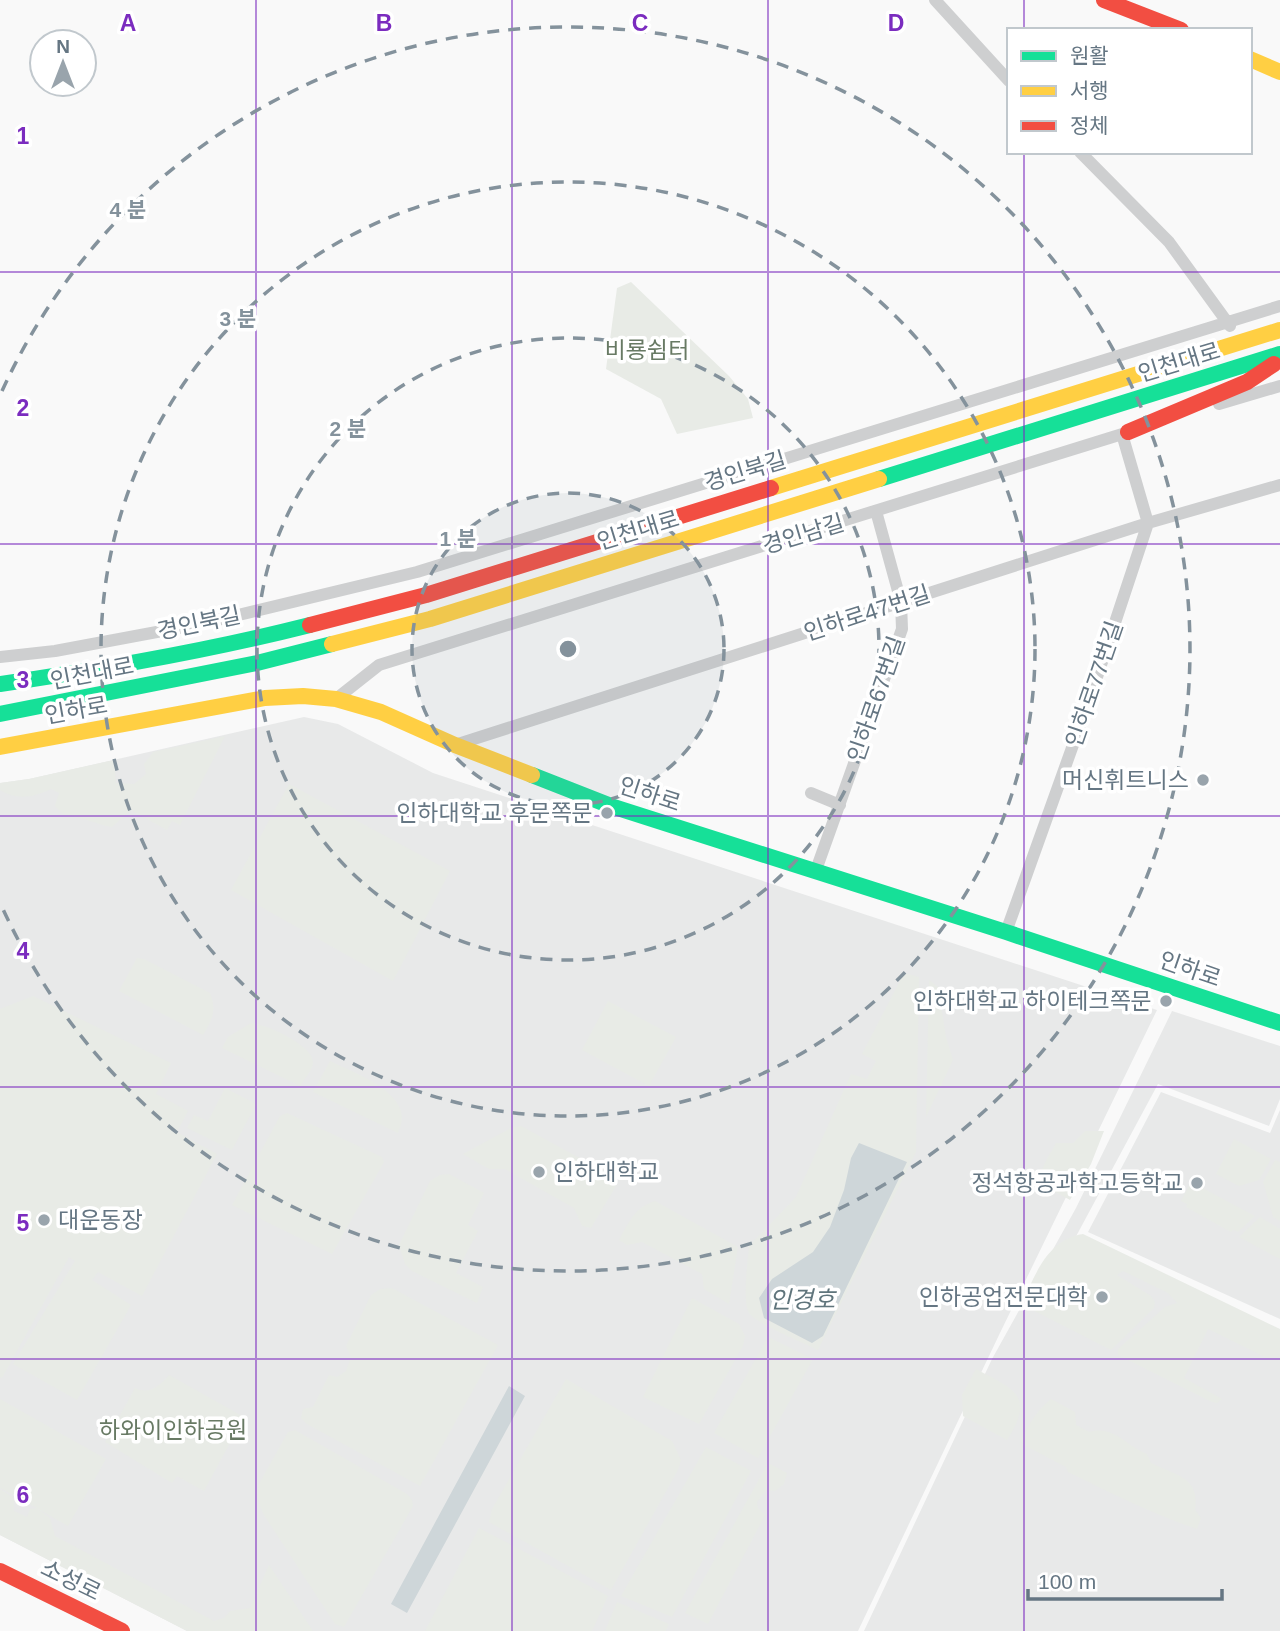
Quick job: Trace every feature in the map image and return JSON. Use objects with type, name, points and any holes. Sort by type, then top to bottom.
[{"type":"main road","points":[[1104,0],[1176,28]]},
{"type":"main road","points":[[1252,60],[1280,72]]},
{"type":"main road","name":"인천대로","points":[[0,684],[128,665],[223,645],[426,595],[1280,330]]},
{"type":"main road","name":"인천대로","points":[[0,714],[257,663],[430,619],[1280,354]]},
{"type":"main road","points":[[1125,433],[1247,382],[1280,360]]},
{"type":"main road","name":"인하로","points":[[0,747],[265,698],[303,696],[336,699],[381,712],[455,745],[611,806],[816,870],[1280,1023]]},
{"type":"main road","name":"소성로","points":[[0,1571],[122,1631]]},
{"type":"street","points":[[935,0],[1007,79]]},
{"type":"street","points":[[1082,154],[1169,242],[1229,325]]},
{"type":"street","name":"경인북길","points":[[0,657],[55,651],[205,623],[417,572],[1229,325],[1280,306]]},
{"type":"street","name":"경인남길","points":[[336,699],[379,664],[1280,386]]},
{"type":"street","points":[[1125,433],[1148,523]]},
{"type":"street","name":"인하로47번길","points":[[455,745],[1148,523],[1280,485]]},
{"type":"street","name":"인하로67번길","points":[[816,870],[902,629],[901,602],[876,511]]},
{"type":"street","name":"인하로77번길","points":[[1006,932],[1092,692],[1148,523]]},
{"type":"street","points":[[811,793],[840,805]]},
{"type":"shaded area","name":"인하대학교","points":[[304,717],[338,724],[433,773],[1157,1010],[858,1631],[187,1631],[0,1535],[0,783],[29,779]]},
{"type":"shaded area","name":"인하공업전문대학","points":[[1172,1011],[1280,1046],[1280,1099],[1269,1126],[1158,1084],[1073,1242],[1280,1351],[1280,1631],[864,1631],[992,1359],[1076,1208]]},
{"type":"shaded area","name":"정석항공과학고등학교","points":[[1161,1092],[1270,1133],[1280,1110],[1280,1319],[1088,1232]]},
{"type":"green space","name":"비룡쉼터","points":[[631,282],[729,376],[748,399],[753,418],[677,434],[661,399],[606,369],[617,288]]},
{"type":"green space","points":[[225,736],[180,825],[172,821],[167,830],[131,810],[112,827],[63,814],[55,806],[59,793],[51,789],[25,797],[13,796],[0,790],[0,783],[114,760],[116,783],[134,784],[146,774],[144,764],[153,752]]},
{"type":"green space","points":[[289,784],[450,871],[393,981],[231,890]]},
{"type":"green space","points":[[137,958],[144,959],[210,993],[212,1015],[203,1035],[119,991]]},
{"type":"green space","points":[[904,973],[919,977],[916,1152],[818,1350],[770,1327],[749,1313],[746,1290],[749,1246],[796,1197],[851,1074],[867,1079],[876,1061],[862,1054]]},
{"type":"green space","points":[[929,980],[938,987],[946,1037],[953,1060],[926,1117]]},
{"type":"green space","points":[[33,996],[171,1063],[156,1094],[188,1111],[177,1132],[217,1154],[142,1296],[98,1272],[92,1280],[131,1305],[77,1400],[13,1364],[75,1261],[69,1257],[2,1378],[0,1377],[0,1009]]},
{"type":"green space","points":[[608,1001],[676,1037],[649,1086],[582,1050]]},
{"type":"green space","points":[[251,1023],[288,1036],[311,1055],[312,1068],[300,1086],[222,1048],[228,1037]]},
{"type":"green space","points":[[330,1061],[374,1082],[393,1098],[402,1117],[398,1133],[313,1092]]},
{"type":"green space","points":[[225,1088],[256,1104],[232,1150],[187,1128],[194,1115],[208,1121]]},
{"type":"green space","points":[[287,1113],[382,1157],[384,1162],[332,1254],[232,1205],[280,1116]]},
{"type":"green space","points":[[521,1126],[609,1174],[615,1180],[616,1186],[591,1228],[582,1226],[574,1208],[505,1169],[489,1169],[463,1154],[511,1128]]},
{"type":"green space","points":[[1085,1131],[1104,1131],[1091,1164],[1070,1200],[1043,1185],[1043,1169],[1056,1143],[1073,1143]]},
{"type":"green space","points":[[1234,1139],[1271,1159],[1259,1180],[1239,1186],[1216,1174]]},
{"type":"green space","points":[[1275,1160],[1280,1162],[1280,1221],[1273,1217],[1263,1182]]},
{"type":"green space","points":[[449,1174],[484,1193],[468,1225],[478,1231],[456,1273],[483,1287],[477,1303],[412,1271],[405,1264],[399,1245],[430,1181],[440,1175]]},
{"type":"green space","points":[[1191,1182],[1255,1216],[1238,1232],[1231,1232],[1186,1207],[1187,1204],[1181,1201]]},
{"type":"green space","points":[[655,1201],[738,1247],[729,1304],[704,1289],[702,1274],[642,1242],[627,1245],[619,1240],[637,1211]]},
{"type":"green space","points":[[1260,1217],[1280,1229],[1280,1259],[1239,1237]]},
{"type":"green space","points":[[1083,1234],[1280,1329],[1280,1357],[1265,1357],[1208,1329],[1184,1378],[1222,1399],[1217,1403],[1212,1402],[1118,1355],[1118,1349],[1165,1307],[1177,1303],[1168,1293],[1123,1271],[1117,1275],[1151,1296],[1155,1302],[1154,1308],[1111,1350],[1021,1304],[1037,1271],[1051,1251],[1060,1243]]},
{"type":"green space","points":[[392,1288],[498,1345],[420,1486],[307,1424],[301,1418],[303,1409],[313,1407],[329,1375],[337,1377],[346,1371],[351,1357],[346,1346],[371,1295],[380,1289]]},
{"type":"green space","points":[[692,1298],[739,1324],[745,1336],[743,1346],[699,1424],[643,1397]]},
{"type":"green space","points":[[768,1337],[813,1359],[758,1458],[714,1433]]},
{"type":"green space","points":[[976,1369],[1010,1388],[1020,1403],[1016,1425],[1007,1440],[963,1416],[962,1395]]},
{"type":"green space","name":"하와이인하공원","points":[[169,1375],[244,1417],[204,1491],[177,1476],[172,1483],[105,1442],[135,1388],[154,1388]]},
{"type":"green space","points":[[566,1379],[672,1441],[681,1460],[611,1590],[489,1522],[492,1509]]},
{"type":"green space","points":[[0,1399],[106,1459],[68,1526],[38,1509],[50,1518],[55,1536],[214,1621],[224,1618],[230,1611],[250,1608],[269,1565],[313,1631],[187,1631],[0,1535],[0,1489],[14,1498],[14,1511],[27,1517],[30,1509],[37,1508],[0,1488]]},
{"type":"green space","points":[[1051,1399],[1075,1412],[1076,1425],[1089,1432],[1106,1431],[1113,1434],[1147,1454],[1151,1463],[1185,1479],[1194,1491],[1195,1510],[1201,1518],[1197,1529],[1100,1488],[1024,1445],[1021,1441],[1030,1423]]},
{"type":"green space","points":[[295,1430],[407,1494],[412,1500],[413,1506],[344,1627],[335,1624],[264,1515],[259,1503],[260,1482],[288,1432]]},
{"type":"green space","points":[[706,1447],[751,1471],[672,1617],[621,1596]]},
{"type":"green space","points":[[768,1463],[787,1473],[784,1484],[775,1491],[766,1490],[757,1502],[758,1508],[765,1515],[708,1624],[685,1613]]},
{"type":"green space","points":[[479,1528],[608,1596],[592,1631],[425,1631]]},
{"type":"green space","points":[[617,1602],[669,1624],[666,1631],[605,1631]]},
{"type":"water","name":"인경호","points":[[859,1143],[907,1162],[823,1336],[812,1343],[764,1318],[759,1298],[772,1279],[813,1252],[830,1227],[844,1190],[851,1158]]},
{"type":"water","points":[[509,1386],[525,1396],[407,1613],[391,1604]]},
{"type":"traffic: fast","points":[[879,479],[1280,354]]},
{"type":"traffic: fast","points":[[0,684],[155,659],[310,625]]},
{"type":"traffic: fast","points":[[0,714],[257,663],[332,644]]},
{"type":"traffic: fast","points":[[532,775],[611,806],[1280,1023]]},
{"type":"traffic: slow","points":[[1252,60],[1280,72]]},
{"type":"traffic: slow","points":[[771,488],[1280,330]]},
{"type":"traffic: slow","points":[[332,644],[430,619],[879,479]]},
{"type":"traffic: slow","points":[[0,747],[265,698],[303,696],[336,699],[381,712],[532,775]]},
{"type":"traffic: jam","points":[[1104,0],[1176,28]]},
{"type":"traffic: jam","points":[[1128,432],[1247,382],[1274,364]]},
{"type":"traffic: jam","points":[[310,625],[426,595],[771,488]]},
{"type":"traffic: jam","points":[[0,1571],[122,1631]]},
{"type":"place","name":"머신휘트니스","points":[[1203,780]]},
{"type":"place","name":"인하대학교 후문쪽문","points":[[607,813]]},
{"type":"place","name":"인하대학교 하이테크쪽문","points":[[1166,1001]]},
{"type":"place","name":"인하대학교","points":[[539,1172]]},
{"type":"place","name":"정석항공과학고등학교","points":[[1197,1183]]},
{"type":"place","name":"대운동장","points":[[44,1220]]},
{"type":"place","name":"인하공업전문대학","points":[[1102,1297]]}]
